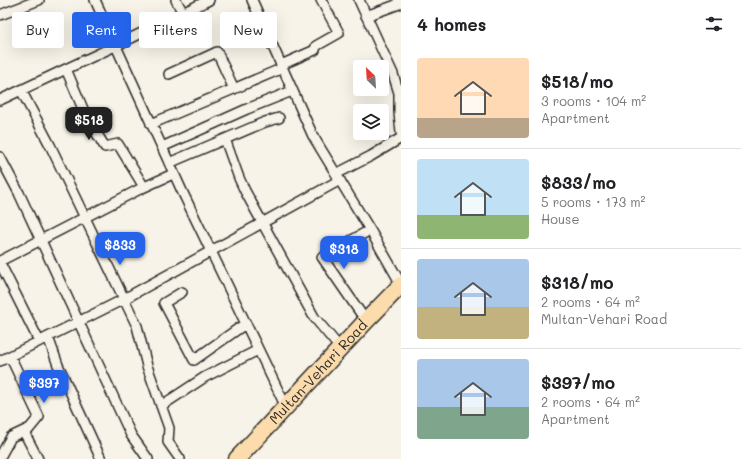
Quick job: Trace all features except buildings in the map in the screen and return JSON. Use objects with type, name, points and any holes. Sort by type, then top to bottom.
[{"type":"highway","name":"Multan-Vehari Road","points":[[237,459],[401,284]]},
{"type":"highway","name":"Multan-Vehari Road","points":[[252,459],[401,298]]},
{"type":"street","points":[[0,15],[39,0]]},
{"type":"street","points":[[95,0],[100,12]]},
{"type":"street","points":[[176,0],[182,12]]},
{"type":"street","points":[[185,12],[209,0]]},
{"type":"street","points":[[252,0],[313,136],[401,284]]},
{"type":"street","points":[[151,124],[234,89],[316,50],[316,46],[339,33],[322,0]]},
{"type":"street","points":[[359,0],[393,74],[399,93],[401,133]]},
{"type":"street","points":[[366,16],[399,4],[398,0]]},
{"type":"street","points":[[0,100],[111,48]]},
{"type":"street","points":[[116,48],[210,251],[286,407]]},
{"type":"street","points":[[170,74],[217,52],[234,89]]},
{"type":"street","points":[[66,69],[86,116],[105,147],[118,144],[144,187]]},
{"type":"street","points":[[21,90],[50,145],[137,326],[147,366],[169,428],[168,442],[180,459]]},
{"type":"street","points":[[162,147],[247,109],[292,91]]},
{"type":"street","points":[[169,163],[265,122],[279,118]]},
{"type":"street","points":[[0,361],[124,298],[262,223],[401,138]]},
{"type":"street","points":[[225,139],[239,178],[262,223],[314,317],[340,348]]},
{"type":"street","points":[[0,158],[19,193],[131,435],[148,459]]},
{"type":"street","points":[[101,459],[58,365],[0,262],[144,187],[174,174]]},
{"type":"street","points":[[366,320],[322,257],[370,230]]},
{"type":"street","points":[[182,292],[164,303],[194,360],[245,324]]},
{"type":"street","points":[[161,406],[205,377],[258,350]]},
{"type":"street","points":[[10,356],[39,417],[25,434],[38,459]]},
{"type":"street","points":[[0,457],[11,437],[30,428]]}]
